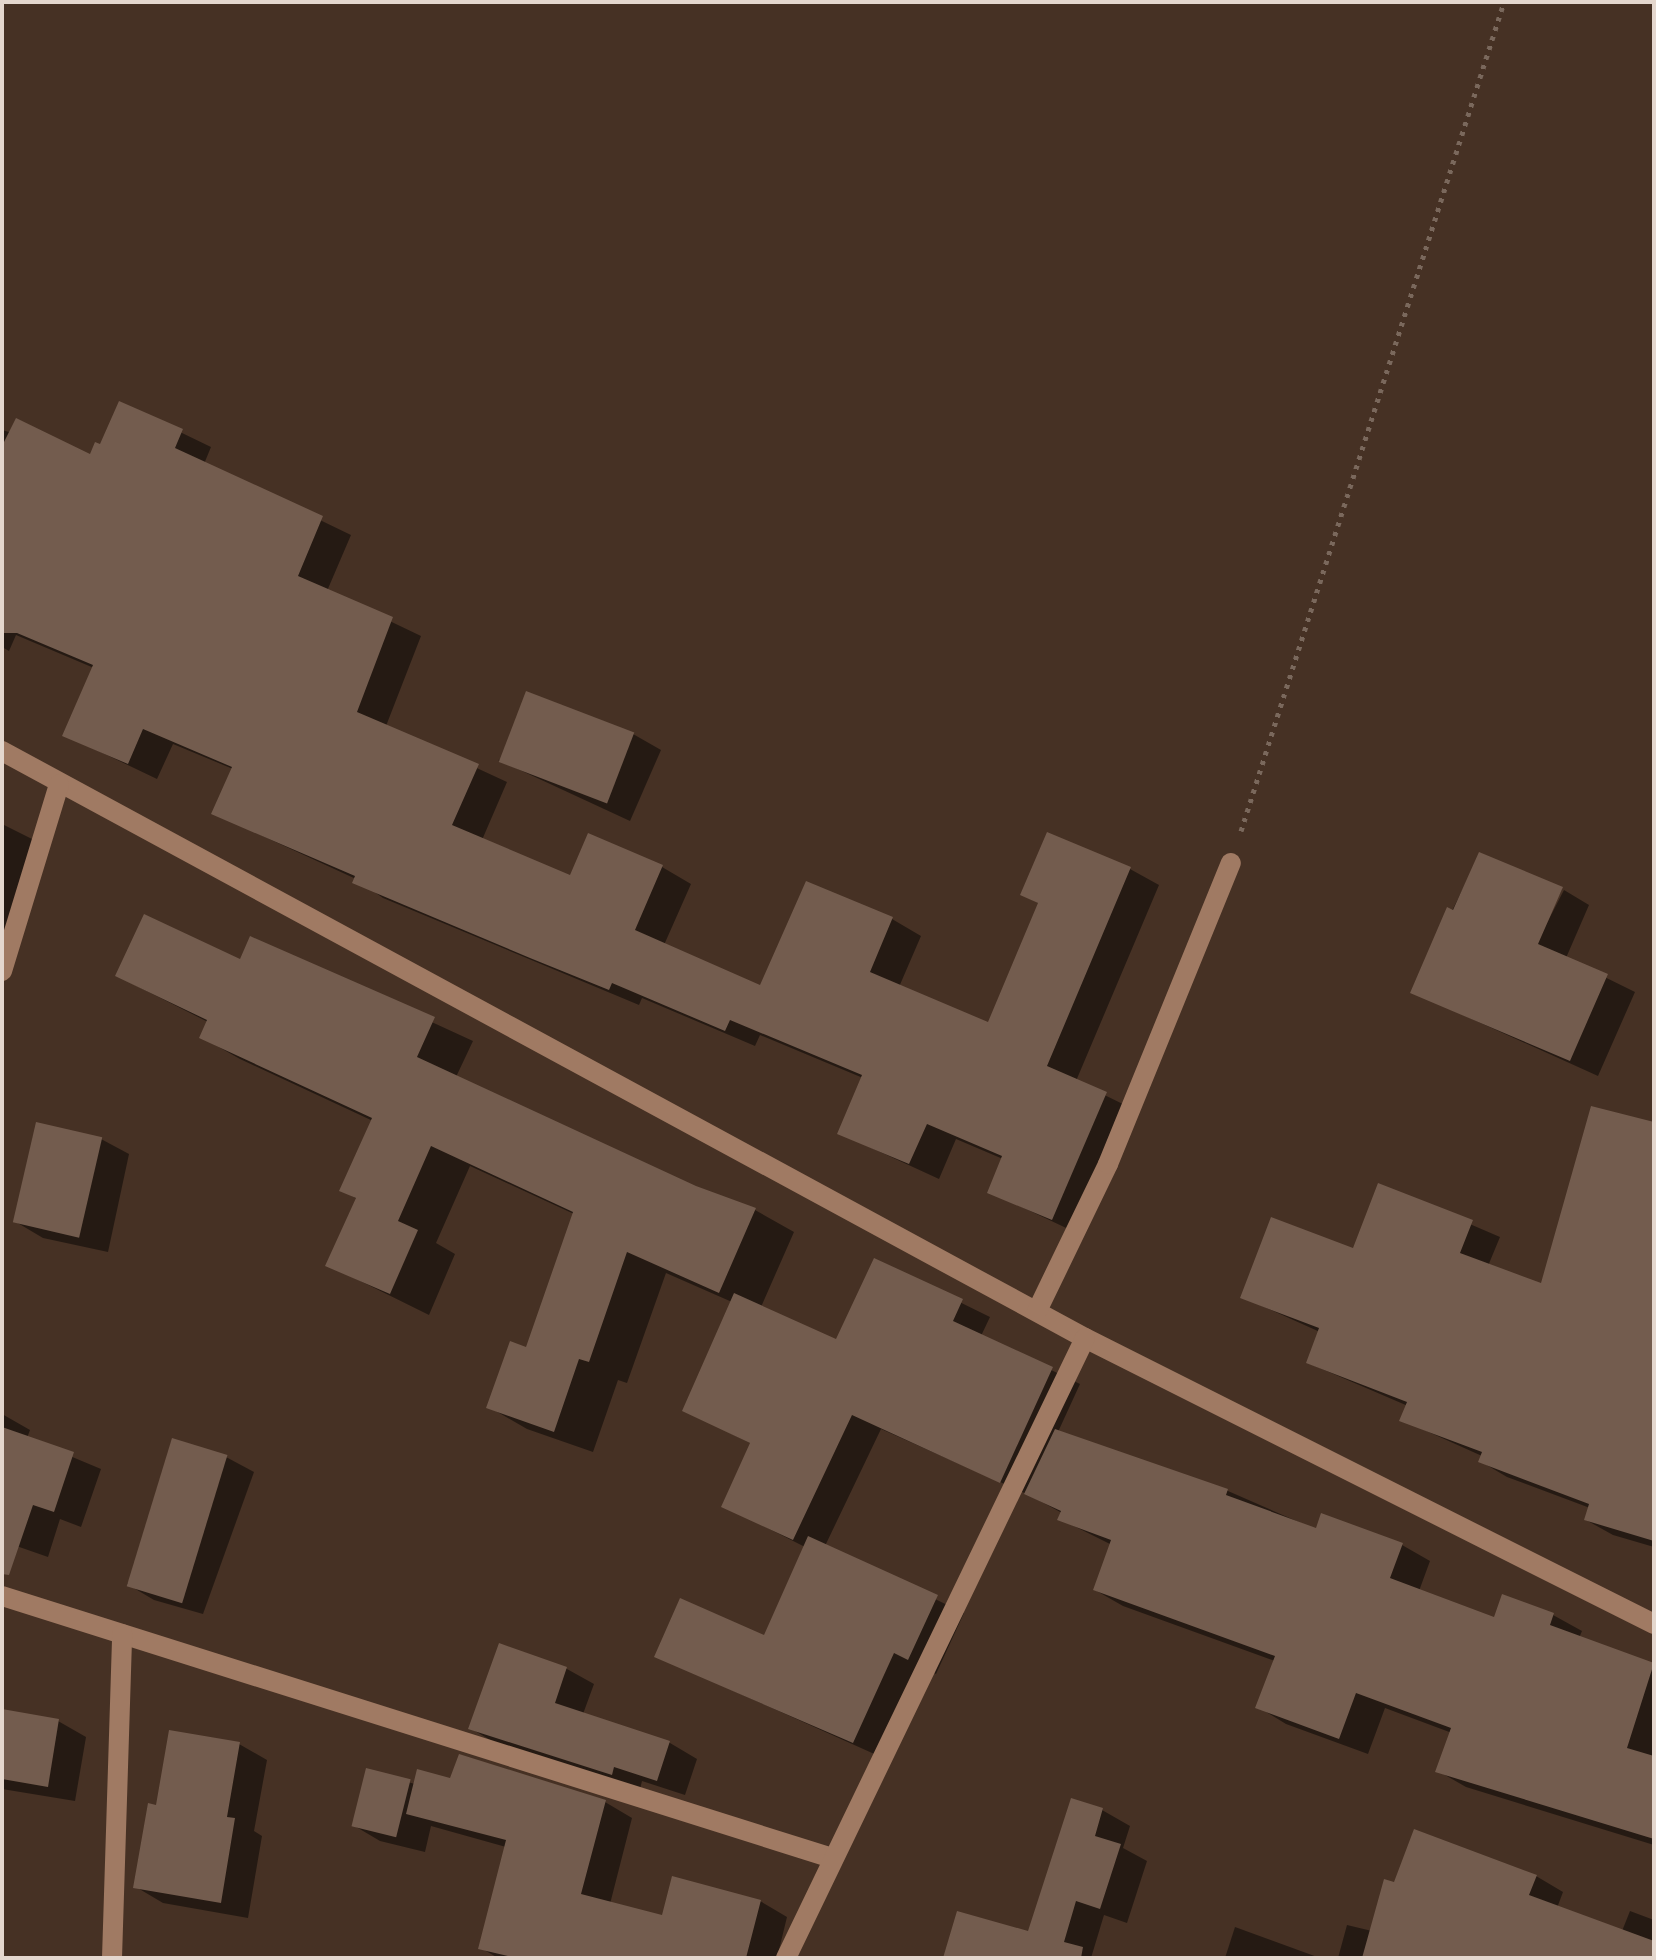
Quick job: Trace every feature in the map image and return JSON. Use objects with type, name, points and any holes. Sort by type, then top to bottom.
[{"type":"street","points":[[2,751],[1085,1338],[1654,1624]]},
{"type":"street","points":[[2,971],[59,784]]},
{"type":"street","points":[[1037,1311],[1108,1164],[1231,863]]},
{"type":"street","points":[[786,1958],[1085,1338]]},
{"type":"street","points":[[2,1596],[832,1858]]},
{"type":"street","points":[[112,1958],[122,1634]]},
{"type":"path","points":[[1231,863],[1504,2]]},
{"type":"building","points":[[119,401],[183,429],[175,448],[323,516],[298,576],[393,617],[357,712],[479,764],[452,825],[570,875],[588,833],[663,865],[635,930],[760,985],[806,881],[893,917],[870,972],[988,1022],[1038,903],[1020,895],[1047,832],[1131,867],[1047,1066],[1107,1092],[1052,1220],[987,1193],[1002,1156],[927,1124],[909,1164],[837,1134],[862,1075],[730,1020],[725,1031],[612,983],[609,990],[352,883],[355,876],[211,814],[232,767],[143,729],[128,764],[62,736],[93,665],[17,633],[2,633],[2,446],[16,418],[90,454],[95,442],[100,444]]},
{"type":"building","points":[[526,691],[634,733],[607,804],[499,762]]},
{"type":"building","points":[[1479,852],[1563,887],[1538,944],[1608,974],[1570,1061],[1410,993],[1447,907],[1453,910]]},
{"type":"building","points":[[144,914],[240,959],[250,936],[435,1017],[417,1057],[696,1186],[756,1208],[719,1293],[627,1252],[589,1362],[579,1359],[554,1432],[486,1408],[510,1341],[526,1347],[573,1212],[431,1146],[398,1221],[418,1230],[390,1294],[325,1266],[356,1198],[339,1191],[372,1118],[199,1038],[207,1020],[115,976]]},
{"type":"building","points":[[1591,1106],[1654,1122],[1654,1541],[1584,1520],[1589,1504],[1478,1462],[1482,1452],[1399,1421],[1407,1402],[1306,1363],[1319,1328],[1240,1298],[1271,1217],[1353,1248],[1378,1183],[1473,1220],[1460,1253],[1541,1283]]},
{"type":"building","points":[[36,1122],[102,1137],[79,1238],[13,1222]]},
{"type":"building","points":[[874,1258],[963,1299],[953,1321],[1053,1367],[1000,1483],[852,1415],[793,1540],[721,1507],[750,1443],[682,1411],[734,1293],[836,1339]]},
{"type":"building","points":[[2,1427],[74,1452],[54,1512],[33,1505],[9,1575],[2,1574]]},
{"type":"building","points":[[1055,1429],[1228,1489],[1226,1495],[1316,1528],[1321,1513],[1403,1543],[1390,1578],[1494,1617],[1502,1594],[1554,1613],[1550,1625],[1654,1663],[1627,1748],[1654,1756],[1654,1839],[1435,1772],[1451,1728],[1356,1693],[1339,1739],[1255,1708],[1275,1656],[1093,1590],[1111,1540],[1057,1520],[1061,1511],[1024,1494]]},
{"type":"building","points":[[172,1438],[227,1455],[182,1603],[127,1586]]},
{"type":"building","points":[[808,1536],[938,1595],[908,1660],[894,1653],[853,1743],[654,1657],[680,1598],[764,1635]]},
{"type":"building","points":[[499,1643],[567,1667],[555,1703],[670,1741],[657,1781],[614,1767],[612,1775],[468,1729]]},
{"type":"building","points":[[2,1709],[59,1719],[48,1787],[2,1779]]},
{"type":"building","points":[[169,1730],[240,1742],[227,1817],[235,1818],[221,1903],[133,1888],[148,1803],[156,1805]]},
{"type":"building","points":[[459,1754],[606,1800],[581,1894],[662,1915],[672,1876],[761,1900],[746,1958],[516,1958],[478,1949],[506,1840],[406,1814],[417,1769],[450,1778]]},
{"type":"building","points":[[366,1768],[411,1779],[396,1837],[351,1826]]},
{"type":"building","points":[[1071,1798],[1103,1808],[1095,1836],[1121,1844],[1100,1909],[1076,1901],[1064,1942],[1083,1947],[1081,1958],[943,1958],[957,1911],[1028,1931]]},
{"type":"building","points":[[1414,1829],[1537,1875],[1529,1895],[1654,1941],[1654,1958],[1362,1958],[1384,1879],[1394,1882]]}]
